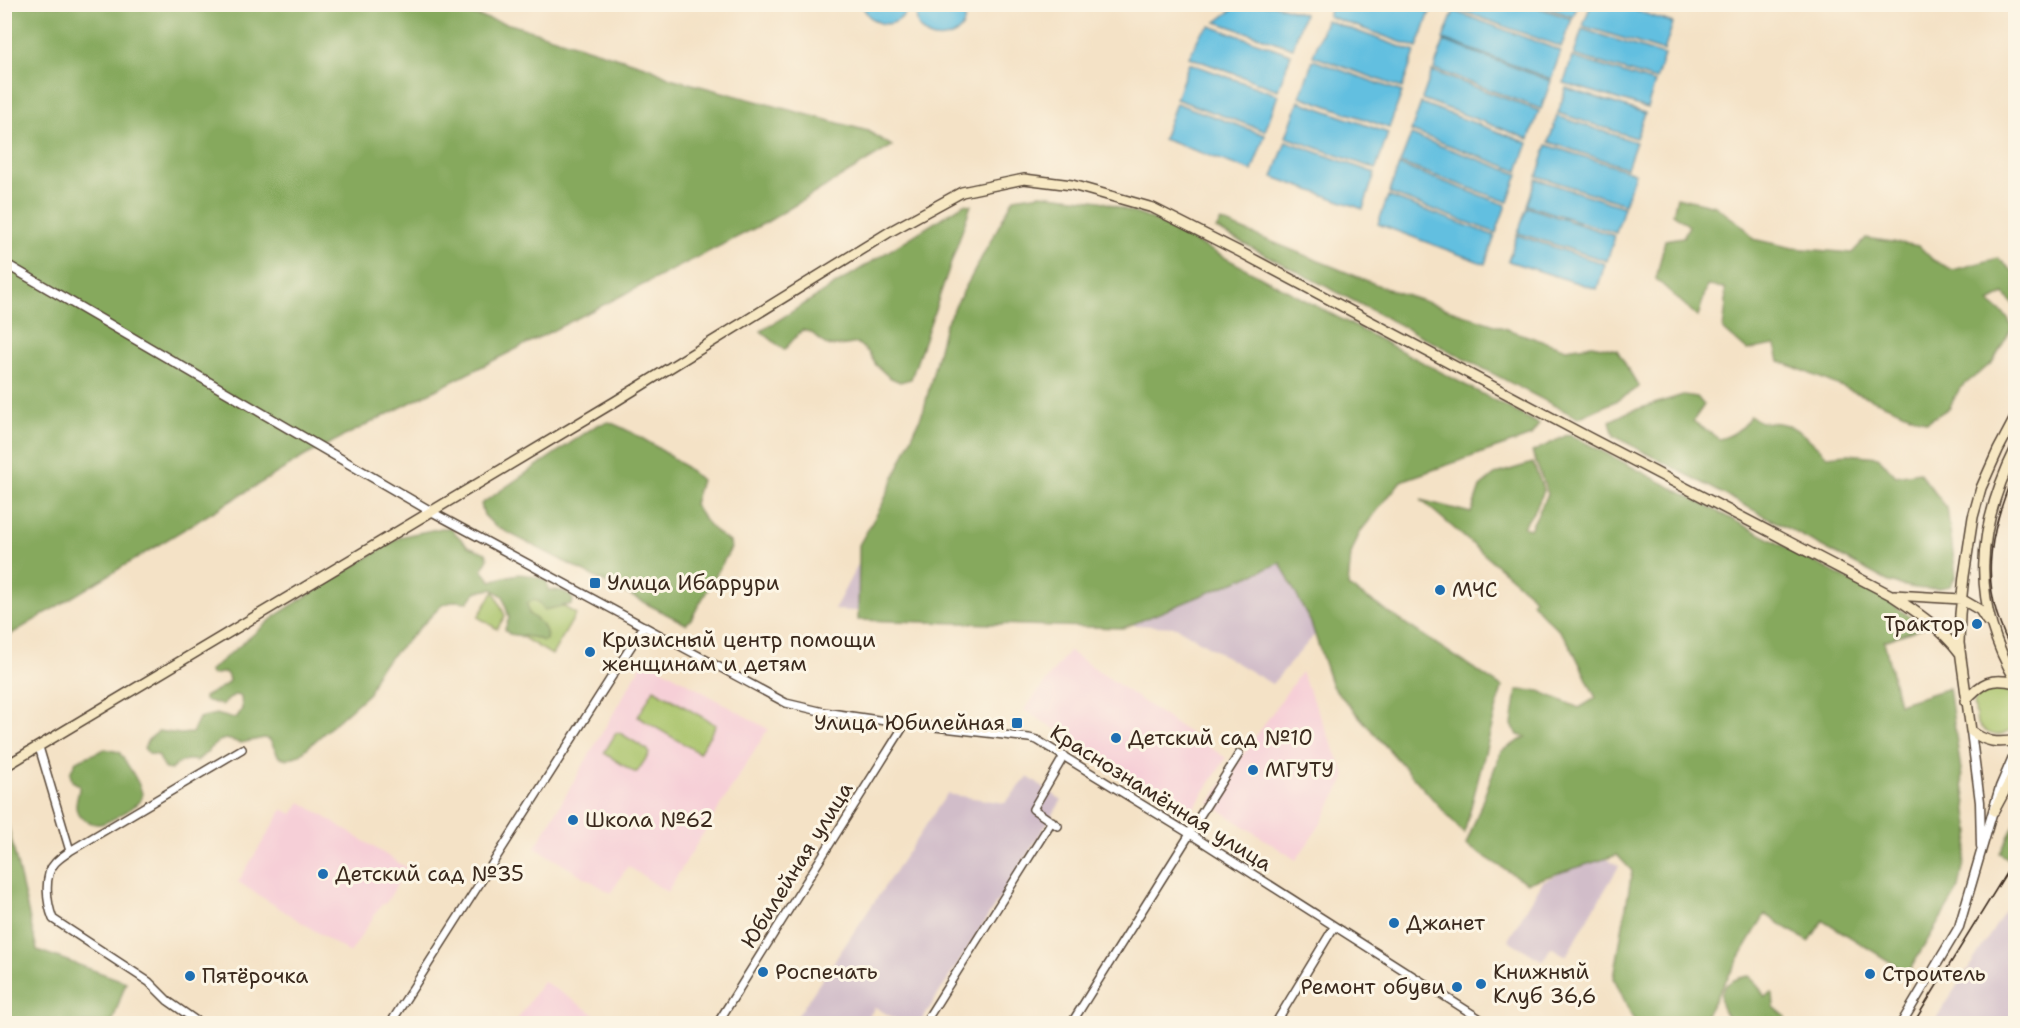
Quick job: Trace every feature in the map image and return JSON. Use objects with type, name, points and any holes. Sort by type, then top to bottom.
[{"type":"main road","points":[[4,767],[616,401],[891,231],[962,192],[1024,179],[1072,185],[1153,208],[1240,252],[1579,433],[1891,594],[1938,629],[1960,653]]},
{"type":"main road","points":[[2016,416],[1998,450],[1973,517],[1959,626],[1965,701],[1971,731],[1989,742],[2001,743],[2016,740]]},
{"type":"main road","points":[[2016,448],[1993,504],[1984,546],[1984,582],[1991,628],[1997,648],[2016,682]]},
{"type":"main road","points":[[1891,594],[1961,599],[1980,610],[1991,628]]},
{"type":"main road","points":[[1965,701],[1988,681],[2016,682]]},
{"type":"main road","points":[[1994,811],[2016,770]]},
{"type":"street","points":[[4,263],[432,512]]},
{"type":"street","name":"Краснознамённая улица","points":[[432,512],[786,703],[824,712],[905,724],[1029,738],[1064,756],[1189,834],[1483,1022]]},
{"type":"street","points":[[390,1023],[645,626]]},
{"type":"street","name":"Юбилейная улица","points":[[717,1023],[905,724]]},
{"type":"street","points":[[1971,731],[1980,802],[1982,853]]},
{"type":"street","points":[[39,747],[70,851]]},
{"type":"street","points":[[201,1023],[168,1001],[150,982],[53,919],[48,889],[50,871],[54,864],[70,851],[242,749]]},
{"type":"street","points":[[1901,1023],[1959,927],[2000,787],[2016,750]]},
{"type":"street","points":[[1071,1023],[1239,754]]},
{"type":"street","points":[[924,1023],[1055,823],[1033,809],[1064,756]]},
{"type":"street","points":[[1275,1023],[1334,927]]},
{"type":"shaded area","points":[[1236,434],[1324,624],[1272,684],[1176,627],[834,610],[868,545]]},
{"type":"shaded area","points":[[1069,651],[1226,758],[1191,812],[1024,710]]},
{"type":"shaded area","points":[[645,659],[768,729],[667,892],[628,866],[611,893],[535,848]]},
{"type":"shaded area","points":[[1301,672],[1346,776],[1320,825],[1296,860],[1209,803]]},
{"type":"shaded area","points":[[1028,777],[1062,800],[920,1023],[902,1023],[875,1007],[865,1023],[792,1024],[947,794],[1005,803]]},
{"type":"shaded area","points":[[301,802],[407,868],[386,903],[381,905],[350,953],[238,882],[283,809],[292,814]]},
{"type":"shaded area","points":[[1600,855],[1619,866],[1566,956],[1551,947],[1543,961],[1508,940],[1543,881]]},
{"type":"shaded area","points":[[2015,896],[2015,1023],[1933,1023]]},
{"type":"shaded area","points":[[543,981],[605,1021],[605,1023],[515,1023]]},
{"type":"green space","points":[[5,5],[432,5],[513,25],[651,68],[670,78],[868,131],[892,146],[767,222],[305,456],[5,638]]},
{"type":"green space","points":[[1041,194],[1101,201],[1154,220],[1539,424],[1531,436],[1401,481],[1360,532],[1351,554],[1348,586],[1502,687],[1464,834],[1332,686],[1311,623],[1280,563],[1123,628],[858,620],[859,545],[882,505],[924,409],[945,325],[1014,198]]},
{"type":"green space","points":[[1677,197],[1715,206],[1744,227],[1753,239],[1793,248],[1852,253],[1866,238],[1919,246],[1933,260],[1953,270],[1998,258],[2015,273],[2015,306],[2004,294],[1989,302],[2008,318],[2012,328],[1992,363],[1960,388],[1949,408],[1927,422],[1779,361],[1775,345],[1747,350],[1723,329],[1725,288],[1707,286],[1698,317],[1656,279],[1665,240],[1683,237],[1689,226],[1673,214]]},
{"type":"green space","points":[[964,204],[971,205],[911,379],[900,382],[889,377],[876,365],[869,353],[857,343],[831,346],[823,343],[811,332],[802,330],[784,350],[761,331]]},
{"type":"green space","points":[[1221,221],[1385,288],[1566,349],[1592,345],[1617,350],[1639,387],[1618,400],[1578,418],[1216,229]]},
{"type":"green space","points":[[1683,395],[1697,397],[1704,405],[1693,421],[1719,439],[1737,431],[1750,416],[1763,422],[1783,424],[1795,429],[1827,456],[1848,454],[1878,457],[1896,476],[1919,472],[1947,508],[1956,576],[1950,586],[1934,589],[1889,582],[1614,436],[1610,421],[1628,412]]},
{"type":"green space","points":[[609,422],[657,447],[701,480],[694,504],[709,525],[730,542],[731,548],[686,624],[495,526],[484,515],[481,504],[597,425]]},
{"type":"green space","points":[[1569,434],[1885,599],[1924,627],[1884,641],[1899,704],[1949,688],[1970,832],[1959,888],[1908,973],[1823,920],[1809,942],[1765,914],[1701,1023],[1635,1023],[1614,978],[1632,871],[1617,855],[1527,883],[1466,845],[1501,751],[1526,737],[1518,735],[1512,725],[1517,690],[1539,691],[1579,708],[1596,698],[1566,639],[1536,607],[1532,602],[1534,599],[1528,592],[1421,500],[1471,513],[1480,487],[1496,474],[1533,463],[1544,491],[1523,527],[1530,529],[1548,494],[1532,452]]},
{"type":"green space","points":[[442,528],[451,529],[468,546],[486,553],[488,558],[482,570],[491,581],[525,574],[547,581],[548,590],[562,591],[571,597],[572,604],[544,610],[539,602],[534,600],[527,603],[529,614],[544,628],[546,640],[509,634],[505,629],[509,618],[503,596],[492,589],[476,592],[468,602],[455,601],[442,605],[378,670],[369,693],[299,755],[287,759],[279,757],[270,740],[264,738],[241,743],[226,739],[219,741],[197,761],[182,761],[171,770],[165,769],[158,755],[149,754],[144,748],[148,740],[159,731],[192,733],[199,718],[216,714],[231,718],[237,717],[242,709],[241,696],[234,695],[222,705],[204,700],[204,697],[229,681],[225,672],[212,675],[209,671],[278,614],[395,540],[403,536]]},
{"type":"green space","points":[[532,587],[576,614],[552,655],[507,628]]},
{"type":"green space","points":[[494,591],[505,616],[497,629],[478,617]]},
{"type":"green space","points":[[1995,684],[2004,686],[2015,702],[2014,727],[1999,735],[1990,734],[1977,723],[1974,703],[1980,689]]},
{"type":"green space","points":[[654,689],[716,725],[699,753],[638,717]]},
{"type":"green space","points":[[616,733],[620,733],[648,750],[649,754],[637,772],[604,753]]},
{"type":"green space","points":[[105,749],[119,752],[137,781],[142,797],[123,813],[104,823],[93,824],[81,817],[76,808],[79,785],[72,781],[70,773],[76,761]]},
{"type":"green space","points":[[4,808],[37,950],[126,982],[112,1023],[5,1023]]},
{"type":"green space","points":[[2015,824],[2015,854],[2010,860],[2000,853]]},
{"type":"green space","points":[[1749,976],[1765,997],[1771,992],[1773,994],[1774,1007],[1785,1016],[1785,1023],[1733,1023],[1726,1015],[1722,1007],[1721,993],[1730,982]]},
{"type":"water","points":[[1332,4],[1408,5],[1430,12],[1417,48],[1328,16]]},
{"type":"water","points":[[1591,4],[1619,5],[1673,23],[1664,51],[1583,26]]},
{"type":"water","points":[[862,5],[909,5],[899,19],[886,24],[872,19]]},
{"type":"water","points":[[918,5],[963,5],[965,19],[960,29],[952,36],[930,37],[922,31],[917,20]]},
{"type":"water","points":[[1239,5],[1276,5],[1304,14],[1293,48],[1216,22]]},
{"type":"water","points":[[1455,5],[1531,5],[1572,19],[1561,47],[1454,8]]},
{"type":"water","points":[[1539,5],[1578,5],[1573,17]]},
{"type":"water","points":[[1454,11],[1561,51],[1551,79],[1443,39]]},
{"type":"water","points":[[1326,20],[1415,52],[1402,88],[1313,56]]},
{"type":"water","points":[[1210,26],[1291,54],[1278,90],[1189,57],[1201,33]]},
{"type":"water","points":[[1582,29],[1664,55],[1656,80],[1574,55]]},
{"type":"water","points":[[1444,41],[1551,81],[1541,109],[1434,69]]},
{"type":"water","points":[[1572,57],[1655,83],[1647,108],[1564,83]]},
{"type":"water","points":[[1313,60],[1402,92],[1389,128],[1300,96]]},
{"type":"water","points":[[1189,63],[1278,95],[1265,131],[1176,99]]},
{"type":"water","points":[[1432,71],[1539,111],[1529,139],[1422,99]]},
{"type":"water","points":[[1566,88],[1645,113],[1636,138],[1558,113]]},
{"type":"water","points":[[1299,101],[1388,133],[1376,169],[1286,137]]},
{"type":"water","points":[[1176,103],[1265,135],[1252,171],[1163,139]]},
{"type":"water","points":[[1421,103],[1528,143],[1518,171],[1411,131]]},
{"type":"water","points":[[1557,116],[1636,142],[1627,168],[1549,142]]},
{"type":"water","points":[[1411,135],[1518,174],[1508,202],[1400,163]]},
{"type":"water","points":[[1286,141],[1375,173],[1363,209],[1273,177]]},
{"type":"water","points":[[1547,145],[1635,173],[1625,204],[1537,176]]},
{"type":"water","points":[[1399,165],[1506,205],[1496,233],[1389,193]]},
{"type":"water","points":[[1536,179],[1624,207],[1616,233],[1527,205]]},
{"type":"water","points":[[1388,196],[1495,236],[1485,264],[1378,224]]},
{"type":"water","points":[[1527,207],[1615,236],[1607,261],[1518,233]]},
{"type":"water","points":[[1517,235],[1605,264],[1597,289],[1508,261]]},
{"type":"tram line","points":[[2016,467],[1999,517],[1990,562],[1995,608],[2003,633],[2016,658]]},
{"type":"tram line","points":[[1913,1024],[2016,857]]},
{"type":"place","name":"Улица Ибаррури","points":[[595,583]]},
{"type":"place","name":"МЧС","points":[[1440,590]]},
{"type":"place","name":"Трактор","points":[[1977,624]]},
{"type":"place","name":"Кризисный центр помощи женщинам и детям","points":[[590,652]]},
{"type":"place","name":"Улица Юбилейная","points":[[1017,723]]},
{"type":"place","name":"Детский сад №10","points":[[1116,738]]},
{"type":"place","name":"МГУТУ","points":[[1253,770]]},
{"type":"place","name":"Школа №62","points":[[573,820]]},
{"type":"place","name":"Детский сад №35","points":[[323,874]]},
{"type":"place","name":"Джанет","points":[[1394,923]]},
{"type":"place","name":"Роспечать","points":[[763,972]]},
{"type":"place","name":"Строитель","points":[[1870,974]]},
{"type":"place","name":"Пятёрочка","points":[[190,976]]},
{"type":"place","name":"Книжный Клуб 36,6","points":[[1481,984]]},
{"type":"place","name":"Ремонт обуви","points":[[1457,987]]}]
